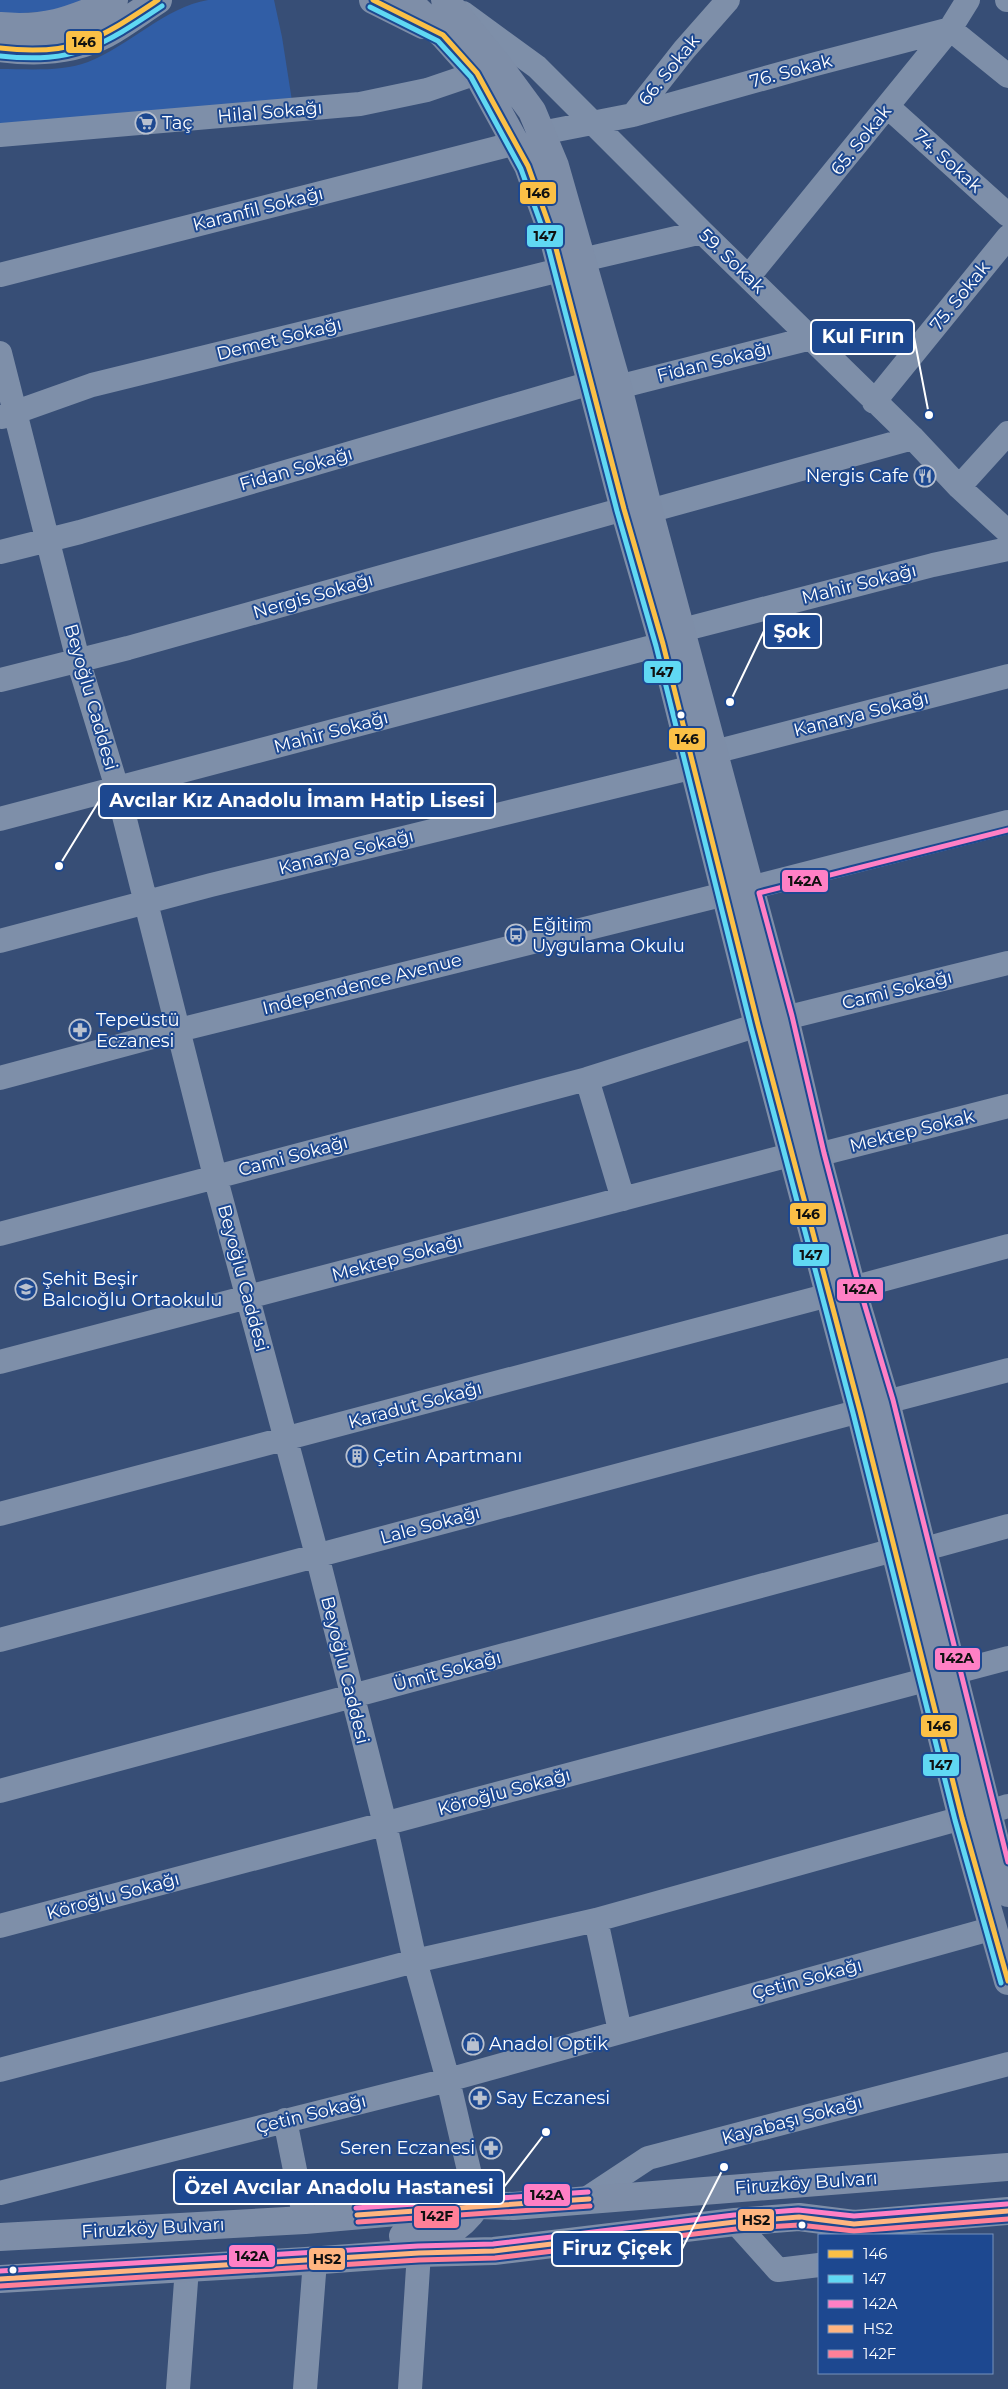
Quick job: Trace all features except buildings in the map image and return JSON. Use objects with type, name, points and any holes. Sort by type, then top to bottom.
[{"type":"main road","points":[[0,26],[22,28],[56,24],[110,4],[114,0]]},
{"type":"main road","points":[[0,48],[15,50],[57,49],[85,43],[106,34],[158,0]]},
{"type":"main road","points":[[373,0],[443,34]]},
{"type":"main road","points":[[407,0],[443,34],[477,73],[528,166],[552,233],[571,265],[618,387],[637,510]]},
{"type":"main road","points":[[446,0],[532,111],[555,166],[591,383],[637,510],[704,759],[738,891],[758,1025],[805,1155],[840,1292],[860,1411],[894,1550],[962,1818],[1008,1981]]},
{"type":"main road","points":[[738,891],[786,1018],[805,1155]]},
{"type":"main road","points":[[840,1292],[886,1402],[921,1550],[953,1673],[998,1809],[1008,1893]]},
{"type":"main road","name":"Firuzköy Bulvarı","points":[[0,2237],[305,2220],[477,2205],[513,2206],[1008,2167]]},
{"type":"main road","points":[[858,2227],[899,2209],[927,2203],[1008,2198]]},
{"type":"main road","points":[[319,2261],[345,2242],[444,2233],[458,2229],[477,2205]]},
{"type":"main road","name":"Firuzköy Bulvarı","points":[[0,2279],[319,2261],[419,2253],[494,2251],[734,2222],[799,2217],[858,2227],[1008,2211]]},
{"type":"main road","points":[[187,2268],[191,2251],[199,2245],[312,2234],[365,2214]]},
{"type":"street","name":"59. Sokak","points":[[446,0],[537,67],[874,402],[914,438],[960,487],[1008,532]]},
{"type":"street","name":"66. Sokak","points":[[541,133],[633,115],[684,50],[728,0]]},
{"type":"street","name":"65. Sokak","points":[[749,276],[950,29],[968,0]]},
{"type":"street","name":"76. Sokak","points":[[633,115],[950,29]]},
{"type":"street","points":[[950,29],[1008,76]]},
{"type":"street","name":"Hilal Sokağı","points":[[0,135],[360,104],[427,90],[477,73]]},
{"type":"street","name":"74. Sokak","points":[[888,107],[1008,214]]},
{"type":"street","name":"Karanfil Sokağı","points":[[0,275],[516,142]]},
{"type":"street","name":"Demet Sokağı","points":[[8,415],[92,384],[702,232]]},
{"type":"street","name":"75. Sokak","points":[[874,402],[1008,237]]},
{"type":"street","name":"Fidan Sokağı","points":[[618,387],[811,338]]},
{"type":"street","name":"Beyoğlu Caddesi","points":[[0,353],[8,415],[47,538],[78,660],[118,788],[145,903],[215,1176],[317,1555],[351,1696],[385,1824],[415,1961],[448,2080],[477,2205]]},
{"type":"street","name":"Fidan Sokağı","points":[[0,552],[47,538],[80,532],[591,383]]},
{"type":"street","points":[[960,487],[1008,433]]},
{"type":"street","name":"Nergis Sokağı","points":[[0,680],[914,438]]},
{"type":"street","name":"Mahir Sokağı","points":[[0,819],[933,565],[1008,549]]},
{"type":"street","name":"Kanarya Sokağı","points":[[0,941],[704,759],[1008,676]]},
{"type":"street","name":"Independence Avenue","points":[[0,1078],[179,1030],[1008,822]]},
{"type":"street","name":"Cami Sokağı","points":[[786,1018],[1008,963]]},
{"type":"street","name":"Cami Sokağı","points":[[0,1234],[587,1079],[758,1025]]},
{"type":"street","points":[[587,1079],[623,1199]]},
{"type":"street","name":"Mektep Sokak","points":[[805,1155],[1008,1106]]},
{"type":"street","name":"Mektep Sokağı","points":[[0,1362],[623,1199],[805,1155]]},
{"type":"street","name":"Karadut Sokağı","points":[[0,1514],[1008,1246]]},
{"type":"street","points":[[886,1402],[1008,1370]]},
{"type":"street","name":"Lale Sokağı","points":[[0,1640],[860,1411]]},
{"type":"street","points":[[921,1550],[1008,1526]]},
{"type":"street","name":"Ümit Sokağı","points":[[0,1791],[894,1550]]},
{"type":"street","name":"Köroğlu Sokağı","points":[[0,1926],[1008,1658]]},
{"type":"street","points":[[0,2070],[415,1961],[596,1920],[962,1818]]},
{"type":"street","points":[[596,1920],[620,2031]]},
{"type":"street","name":"Çetin Sokağı","points":[[0,2193],[448,2080],[994,1928]]},
{"type":"street","name":"Kayabaşı Sokağı","points":[[586,2199],[648,2158],[1008,2064]]},
{"type":"street","points":[[285,2120],[305,2220]]},
{"type":"street","points":[[734,2222],[778,2270],[818,2265]]},
{"type":"street","points":[[410,2389],[419,2253]]},
{"type":"street","points":[[305,2389],[319,2261]]},
{"type":"street","points":[[178,2389],[187,2268]]},
{"type":"shaded area","points":[[0,0],[88,0],[69,11],[0,14]]},
{"type":"shaded area","points":[[208,0],[274,0],[292,101],[0,128],[0,69],[56,69],[88,62],[118,47],[177,10]]},
{"type":"transit line","name":"146","points":[[0,48],[48,50],[85,42],[102,35],[158,0]]},
{"type":"transit line","name":"146","points":[[373,0],[443,35],[477,73],[528,166],[552,233],[624,509],[663,644],[758,1025],[860,1411],[962,1818],[1008,1981]]},
{"type":"transit line","name":"147","points":[[0,56],[49,57],[87,49],[122,32],[162,6]]},
{"type":"transit line","name":"147","points":[[370,7],[438,41],[471,77],[521,169],[545,235],[617,511],[656,646],[751,1027],[853,1413],[955,1820],[1001,1983]]},
{"type":"transit line","name":"142A","points":[[1008,830],[759,893],[792,1016],[824,1153],[859,1286],[893,1400],[1008,1862]]},
{"type":"transit line","name":"142A","points":[[356,2208],[588,2192]]},
{"type":"transit line","name":"HS2","points":[[357,2215],[589,2199]]},
{"type":"transit line","name":"142A","points":[[0,2271],[418,2246],[493,2244],[734,2215],[798,2210],[854,2216],[1007,2204]]},
{"type":"transit line","name":"142F","points":[[358,2222],[590,2206]]},
{"type":"transit line","name":"HS2","points":[[0,2279],[419,2253],[494,2251],[735,2222],[799,2217],[854,2224],[1008,2211]]},
{"type":"transit line","name":"142F","points":[[0,2286],[419,2260],[495,2258],[736,2229],[799,2225],[854,2231],[1008,2219]]},
{"type":"place","name":"Taç","points":[[146,123]]},
{"type":"place","name":"Kul Fırın","points":[[929,415]]},
{"type":"place","name":"Nergis Cafe","points":[[925,476]]},
{"type":"place","name":"Şok","points":[[730,702]]},
{"type":"place","name":"Avcılar Kız Anadolu İmam Hatip Lisesi","points":[[59,866]]},
{"type":"place","name":"Eğitim Uygulama Okulu","points":[[516,935]]},
{"type":"place","name":"Tepeüstü Eczanesi","points":[[80,1030]]},
{"type":"place","name":"Şehit Beşir Balcıoğlu Ortaokulu","points":[[26,1289]]},
{"type":"place","name":"Çetin Apartmanı","points":[[357,1456]]},
{"type":"place","name":"Anadol Optik","points":[[473,2044]]},
{"type":"place","name":"Say Eczanesi","points":[[480,2098]]},
{"type":"place","name":"Özel Avcılar Anadolu Hastanesi","points":[[546,2132]]},
{"type":"place","name":"Seren Eczanesi","points":[[491,2148]]},
{"type":"place","name":"Firuz Çiçek","points":[[724,2167]]}]
